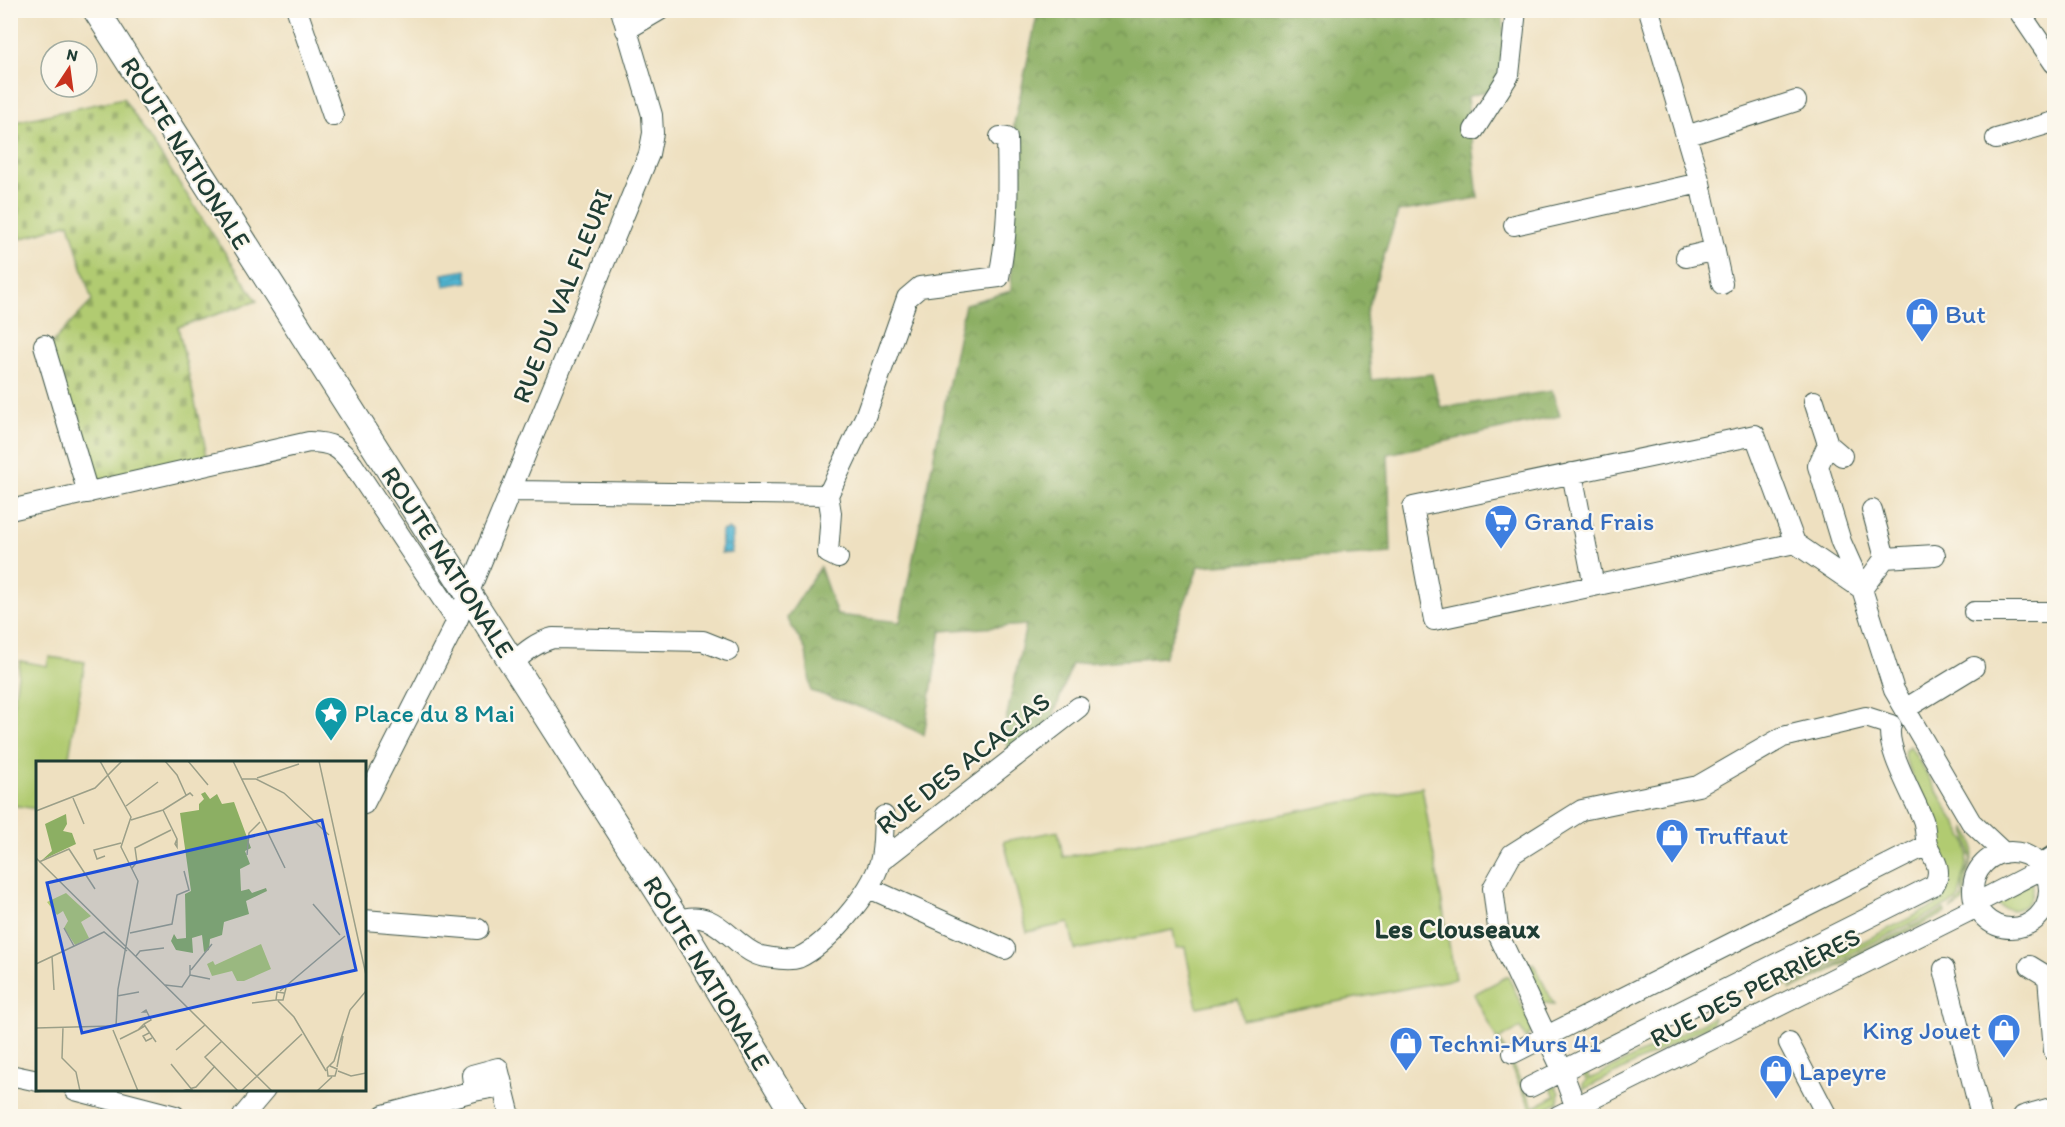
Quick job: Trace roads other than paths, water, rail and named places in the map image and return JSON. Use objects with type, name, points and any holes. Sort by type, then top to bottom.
[{"type":"main road","name":"ROUTE NATIONALE","points":[[96,10],[677,921],[795,1116]]},
{"type":"street","points":[[297,10],[333,116]]},
{"type":"street","name":"RUE DU VAL FLEURI","points":[[366,800],[458,621],[649,154],[653,133],[652,115],[621,10]]},
{"type":"street","points":[[626,30],[660,10]]},
{"type":"street","points":[[1474,130],[1509,75],[1516,10]]},
{"type":"street","points":[[1649,10],[1700,183],[1722,284]]},
{"type":"street","points":[[2018,10],[2055,63]]},
{"type":"street","points":[[1686,136],[1796,101]]},
{"type":"street","points":[[1996,139],[2055,122]]},
{"type":"street","points":[[838,558],[828,553],[831,513],[828,495],[865,417],[907,298],[920,287],[999,277],[1007,234],[1007,138],[1000,137]]},
{"type":"street","points":[[1514,225],[1700,183]]},
{"type":"street","points":[[1686,257],[1715,250]]},
{"type":"street","points":[[44,345],[88,493]]},
{"type":"street","points":[[1814,401],[1835,450],[1818,466],[1841,542],[1862,589],[1894,690],[1971,822],[2004,853]]},
{"type":"street","points":[[1795,543],[1434,620],[1413,507],[1755,435],[1795,543],[1862,589]]},
{"type":"street","points":[[10,510],[309,442],[326,442],[339,448],[353,465],[458,621]]},
{"type":"street","points":[[1572,473],[1594,586]]},
{"type":"street","points":[[513,491],[828,495]]},
{"type":"street","points":[[1872,510],[1885,558]]},
{"type":"street","points":[[1862,589],[1885,558],[1935,555]]},
{"type":"street","points":[[1974,612],[2055,612]]},
{"type":"street","points":[[513,663],[534,646],[553,638],[703,641],[728,651]]},
{"type":"street","points":[[1530,1087],[1934,885],[1938,870],[1927,845],[1923,819],[1890,741],[1891,725],[1974,667]]},
{"type":"street","name":"RUE DES ACACIAS","points":[[881,861],[1078,707]]},
{"type":"street","points":[[1575,1111],[1562,1071],[1499,936],[1493,888],[1512,854],[1582,810],[1698,786],[1783,737],[1866,717],[1891,725]]},
{"type":"street","name":"RUE DES ACACIAS","points":[[677,921],[688,916],[710,920],[759,956],[795,959],[821,943],[868,888],[881,861],[884,816]]},
{"type":"street","points":[[1971,822],[1981,866],[1973,885],[1976,905],[1982,914],[1999,926],[2020,927],[2031,922],[2040,914],[2047,898],[2048,865],[2025,855],[2004,853],[1981,866]]},
{"type":"street","points":[[1513,1053],[1927,845]]},
{"type":"street","name":"RUE DES PERRIÈRES","points":[[1575,1111],[1976,905],[2048,865]]},
{"type":"street","points":[[868,888],[1005,949]]},
{"type":"street","points":[[366,920],[478,929]]},
{"type":"street","points":[[2030,966],[2049,977],[2055,1051]]},
{"type":"street","points":[[1944,969],[1981,1116]]},
{"type":"street","points":[[1789,1043],[1827,1116]]},
{"type":"street","points":[[384,1115],[474,1091],[472,1075],[498,1068],[510,1116]]},
{"type":"street","points":[[10,1075],[36,1081]]},
{"type":"street","points":[[82,1091],[175,1116]]},
{"type":"street","points":[[243,1116],[265,1091]]},
{"type":"street","points":[[260,1116],[266,1091]]},
{"type":"street","points":[[2023,1116],[2055,1107]]},
{"type":"water","points":[[466,270],[468,282],[444,286],[442,274]]},
{"type":"water","points":[[728,529],[732,532],[731,553],[721,553],[721,531]]},
{"type":"place","name":"But","points":[[1922,343]]},
{"type":"place","name":"Grand Frais","points":[[1501,550]]},
{"type":"place","name":"Place du 8 Mai","points":[[331,742]]},
{"type":"place","name":"Truffaut","points":[[1672,864]]},
{"type":"place","name":"King Jouet","points":[[2004,1059]]},
{"type":"place","name":"Techni-Murs 41","points":[[1406,1072]]},
{"type":"place","name":"Lapeyre","points":[[1776,1100]]},
{"type":"district","name":"Les Clouseaux","points":[[1457,928]]}]
